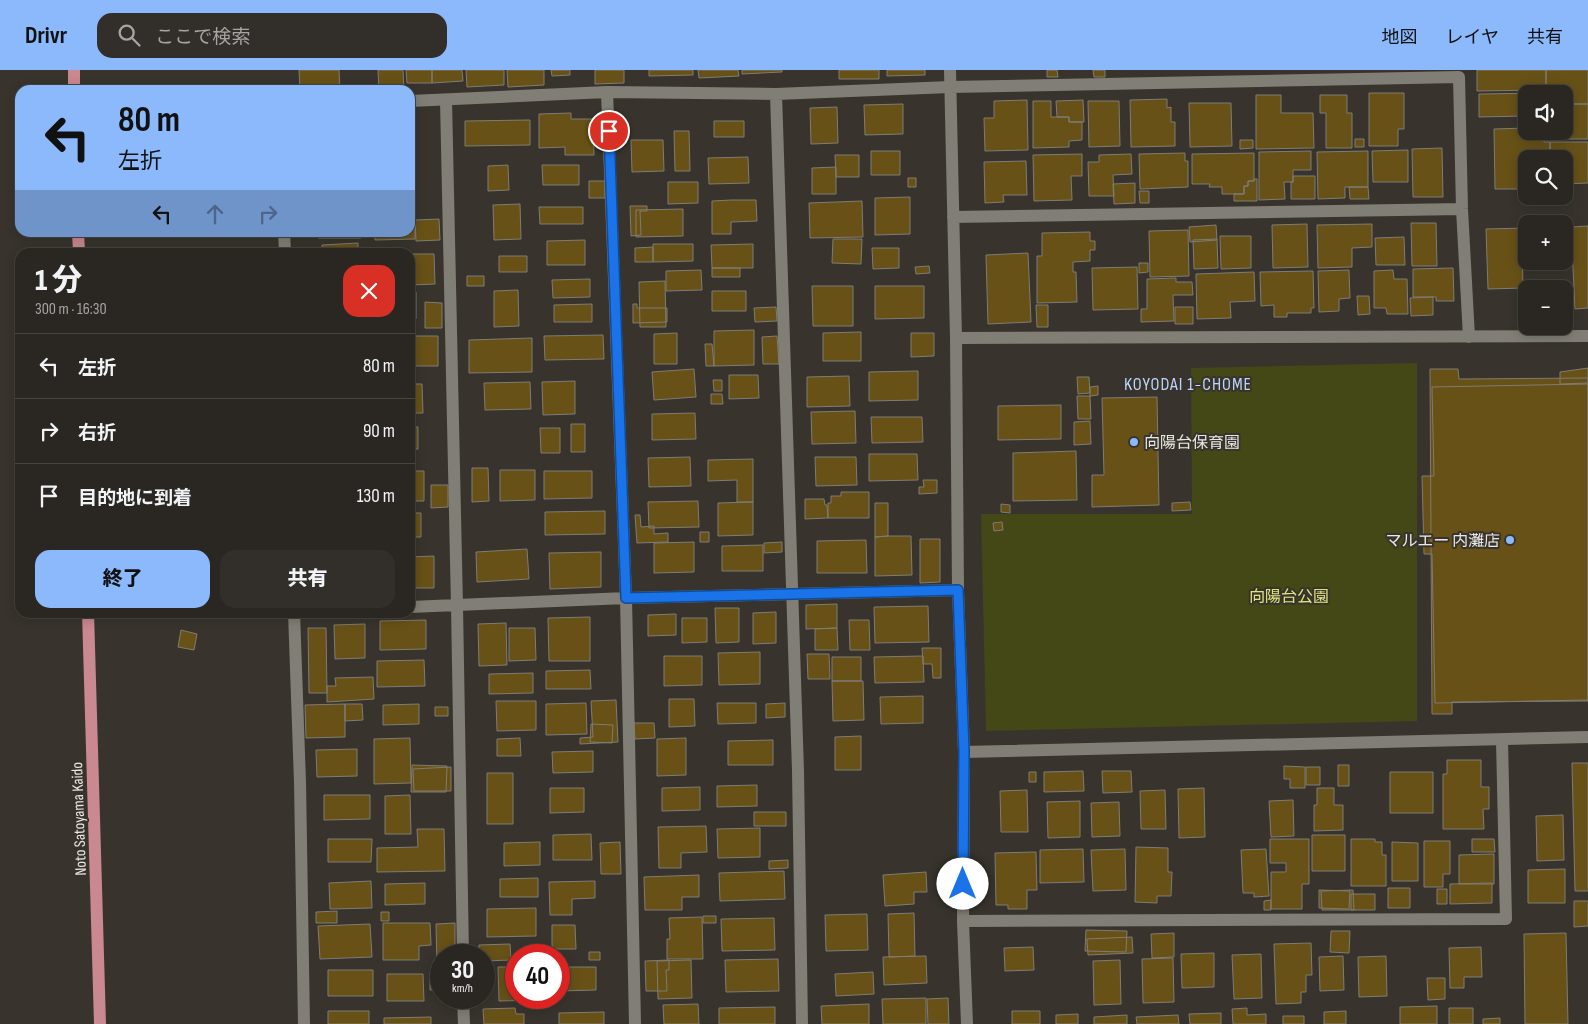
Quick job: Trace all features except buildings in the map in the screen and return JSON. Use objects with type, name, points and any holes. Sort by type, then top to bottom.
[{"type":"main road","points":[[74,70],[74,85]]},
{"type":"main road","name":"Noto Satoyama Kaido","points":[[88,618],[100,1024]]},
{"type":"street","points":[[950,70],[956,338],[958,590],[964,752],[963,921],[967,1024]]},
{"type":"street","points":[[415,101],[607,92],[776,94],[950,88],[1458,77],[1462,209],[1469,337]]},
{"type":"street","points":[[607,92],[626,598],[635,1024]]},
{"type":"street","points":[[776,94],[798,771],[802,1024]]},
{"type":"street","points":[[446,100],[463,944]]},
{"type":"street","points":[[953,217],[1462,209]]},
{"type":"street","points":[[956,338],[1588,336]]},
{"type":"street","points":[[415,607],[626,598],[958,590]]},
{"type":"street","points":[[294,618],[304,1024]]},
{"type":"street","points":[[964,752],[1588,737]]},
{"type":"street","points":[[963,921],[1506,919],[1502,740]]},
{"type":"street","points":[[463,1009],[464,1024]]},
{"type":"green space","name":"向陽台公園","points":[[1417,363],[1417,721],[986,731],[981,514],[1192,514],[1191,368]]},
{"type":"place","name":"向陽台保育園","points":[[1134,442]]},
{"type":"place","name":"マルエー 内灘店","points":[[1510,540]]},
{"type":"district","name":"KOYODAI 1-CHOME","points":[[1188,384]]},
{"type":"route","points":[[609,131],[626,598],[958,590],[964,752],[963,884]]}]
